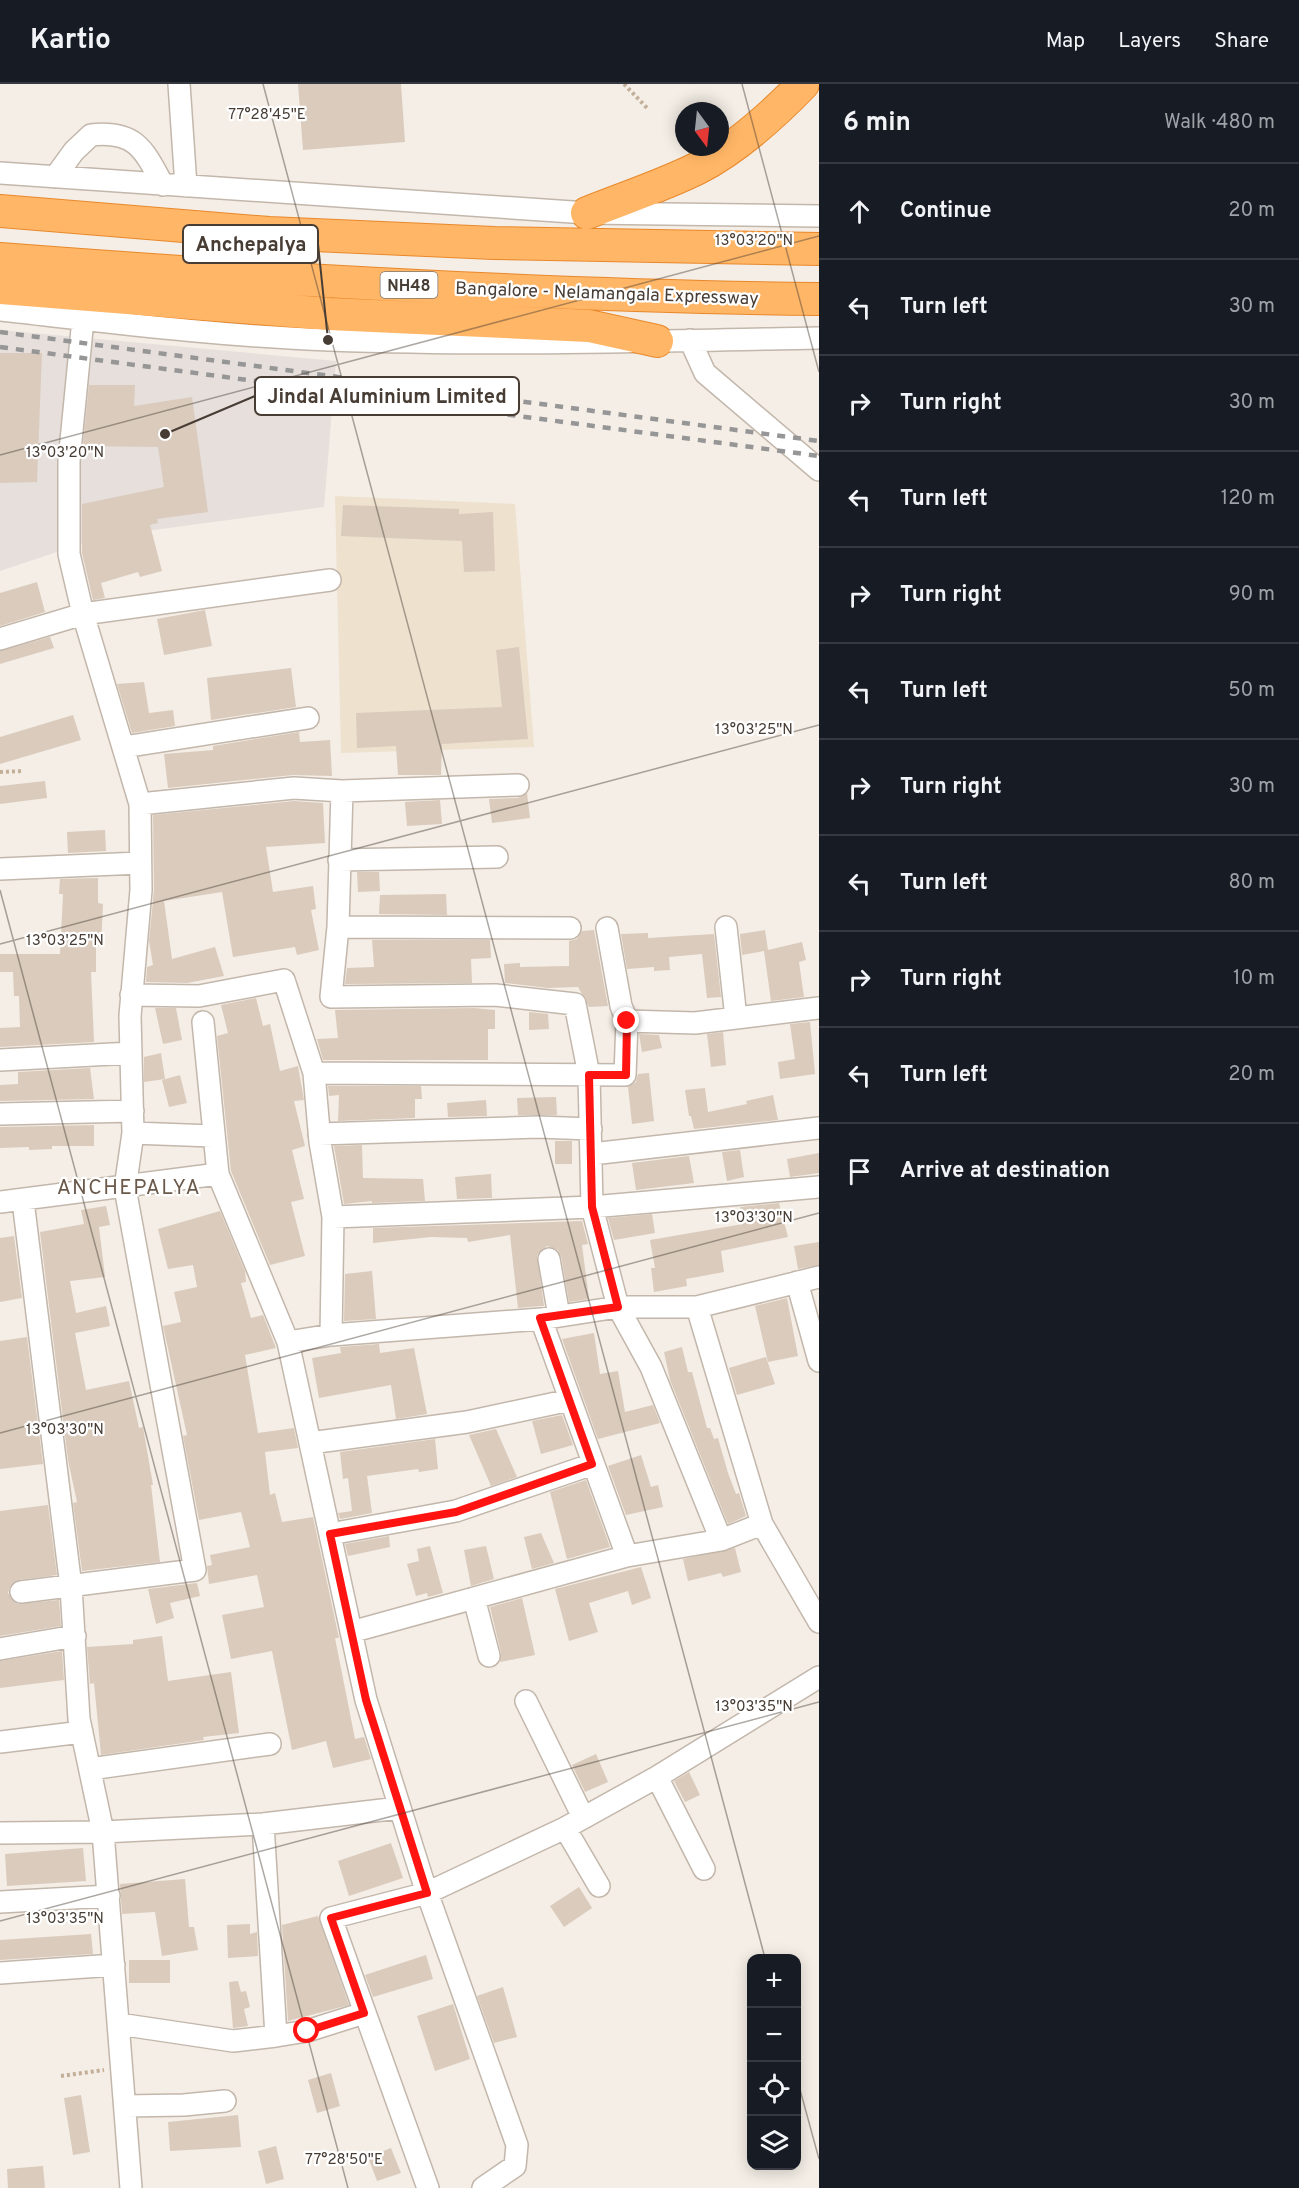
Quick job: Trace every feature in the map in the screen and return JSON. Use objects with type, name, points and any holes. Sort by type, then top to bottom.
[{"type":"highway","points":[[587,213],[660,186],[701,166],[739,141],[803,84]]},
{"type":"highway","points":[[0,211],[269,233],[471,242],[819,249]]},
{"type":"highway","name":"Bangalore - Nelamangala Expressway","points":[[0,259],[232,277],[620,297],[819,299]]},
{"type":"highway","points":[[0,288],[328,314],[589,326],[657,341]]},
{"type":"street","points":[[179,84],[186,186]]},
{"type":"street","points":[[55,177],[74,151],[91,135],[120,135],[128,137],[143,150],[163,185]]},
{"type":"street","points":[[0,173],[587,213],[819,216]]},
{"type":"street","points":[[0,310],[328,340],[509,344],[819,338]]},
{"type":"street","points":[[21,1592],[195,1570],[125,1188],[133,1132],[131,995],[141,890],[140,804],[83,614],[69,554],[69,461],[83,319]]},
{"type":"street","points":[[690,340],[705,373],[819,470]]},
{"type":"street","points":[[0,639],[83,614],[330,580]]},
{"type":"street","points":[[124,747],[308,718]]},
{"type":"street","points":[[140,804],[294,788],[342,791],[518,785]]},
{"type":"street","points":[[342,791],[338,927],[331,997],[495,995],[575,1004],[589,1075],[592,1207],[618,1307],[651,1367],[721,1540]]},
{"type":"street","points":[[339,860],[497,857]]},
{"type":"street","points":[[0,869],[140,863]]},
{"type":"street","points":[[338,927],[570,928]]},
{"type":"street","points":[[726,927],[736,1018]]},
{"type":"street","points":[[315,1073],[626,1075],[627,1021],[621,1006],[607,928]]},
{"type":"street","points":[[131,995],[199,996],[284,980],[315,1073],[319,1134],[333,1217],[331,1335]]},
{"type":"street","points":[[627,1021],[695,1023],[819,1008]]},
{"type":"street","points":[[203,1022],[218,1174],[288,1342],[366,1700],[427,1893],[517,2145],[516,2166],[483,2188]]},
{"type":"street","points":[[0,1060],[131,1053]]},
{"type":"street","points":[[0,1114],[133,1111]]},
{"type":"street","points":[[319,1134],[538,1126],[591,1129]]},
{"type":"street","points":[[592,1154],[819,1128]]},
{"type":"street","points":[[133,1132],[213,1136]]},
{"type":"street","points":[[0,1202],[125,1188],[218,1174]]},
{"type":"street","points":[[333,1217],[592,1207],[819,1187]]},
{"type":"street","points":[[23,1201],[71,1587],[82,1732],[103,1832],[131,2188]]},
{"type":"street","points":[[549,1259],[550,1317],[570,1400],[627,1556]]},
{"type":"street","points":[[288,1342],[331,1335],[550,1317],[618,1307],[697,1307],[819,1277]]},
{"type":"street","points":[[797,1282],[819,1361]]},
{"type":"street","points":[[697,1307],[762,1524],[819,1622]]},
{"type":"street","points":[[310,1443],[467,1422],[570,1400]]},
{"type":"street","points":[[330,1534],[456,1512],[592,1464]]},
{"type":"street","points":[[351,1632],[627,1556],[721,1540],[762,1524]]},
{"type":"street","points":[[474,1598],[489,1656]]},
{"type":"street","points":[[0,1649],[75,1636]]},
{"type":"street","points":[[428,2188],[331,1918],[427,1893],[565,1828],[657,1777],[819,1677]]},
{"type":"street","points":[[525,1701],[583,1817]]},
{"type":"street","points":[[0,1742],[82,1732]]},
{"type":"street","points":[[90,1769],[270,1744]]},
{"type":"street","points":[[657,1777],[704,1869]]},
{"type":"street","points":[[0,1833],[103,1832],[263,1824],[399,1808]]},
{"type":"street","points":[[263,1824],[276,2036]]},
{"type":"street","points":[[565,1828],[599,1886]]},
{"type":"street","points":[[0,1902],[109,1896]]},
{"type":"street","points":[[0,1973],[114,1965]]},
{"type":"street","points":[[119,2024],[233,2041],[307,2031],[364,2013]]},
{"type":"street","points":[[125,2106],[184,2105],[225,2101]]},
{"type":"path","points":[[624,84],[648,109]]},
{"type":"path","points":[[0,772],[24,771]]},
{"type":"path","points":[[61,2076],[122,2068]]},
{"type":"shaded area","points":[[0,330],[336,361],[324,507],[102,537],[0,571]]},
{"type":"shaded area","points":[[335,496],[515,504],[534,747],[341,753]]},
{"type":"building","points":[[298,84],[401,84],[405,142],[303,150]]},
{"type":"building","points":[[0,353],[42,353],[37,482],[0,483]]},
{"type":"building","points":[[89,385],[135,385],[134,406],[192,397],[208,512],[157,519],[158,523],[150,525],[162,571],[140,577],[138,572],[101,583],[105,598],[93,600],[82,553],[82,504],[164,487],[158,447],[83,446]]},
{"type":"building","points":[[343,505],[459,509],[459,514],[493,512],[495,571],[464,572],[462,541],[341,536]]},
{"type":"building","points":[[37,582],[45,612],[0,626],[0,593]]},
{"type":"building","points":[[205,610],[212,646],[164,655],[157,619]]},
{"type":"building","points":[[50,637],[54,648],[0,664],[0,651]]},
{"type":"building","points":[[519,647],[528,739],[442,744],[441,775],[398,775],[396,746],[357,748],[356,713],[502,707],[496,650]]},
{"type":"building","points":[[291,668],[296,707],[211,720],[207,678]]},
{"type":"building","points":[[144,682],[149,713],[173,710],[175,726],[132,733],[117,684]]},
{"type":"building","points":[[73,715],[81,740],[0,764],[0,737]]},
{"type":"building","points":[[299,732],[300,742],[330,740],[332,776],[293,775],[168,788],[164,754],[213,750],[213,746]]},
{"type":"building","points":[[45,781],[47,798],[0,804],[0,786]]},
{"type":"building","points":[[527,793],[530,818],[492,823],[489,799],[518,798]]},
{"type":"building","points":[[440,800],[442,824],[407,826],[405,802]]},
{"type":"building","points":[[294,801],[323,803],[325,843],[266,847],[273,892],[313,886],[316,909],[311,910],[319,950],[297,955],[295,947],[233,957],[222,892],[164,901],[172,959],[215,947],[224,976],[187,983],[146,982],[147,967],[153,965],[149,941],[154,890],[153,815]]},
{"type":"building","points":[[105,830],[106,851],[68,853],[67,832]]},
{"type":"building","points":[[357,872],[379,872],[380,891],[358,892]]},
{"type":"building","points":[[98,878],[98,903],[103,904],[101,947],[96,946],[96,972],[91,972],[94,1042],[0,1047],[0,1028],[20,1027],[19,996],[14,996],[13,972],[0,972],[0,954],[60,954],[63,894],[59,894],[60,879]]},
{"type":"building","points":[[446,894],[447,915],[379,914],[380,895]]},
{"type":"building","points":[[594,930],[608,1006],[589,1007],[578,987],[548,988],[505,983],[504,964],[520,963],[520,967],[569,966],[569,941],[577,939],[582,931]]},
{"type":"building","points":[[765,930],[768,950],[802,942],[806,960],[799,962],[804,997],[771,1001],[764,951],[742,955],[740,934]]},
{"type":"building","points":[[648,933],[648,938],[714,934],[721,997],[707,998],[702,954],[669,957],[670,970],[654,971],[654,967],[627,969],[621,934]]},
{"type":"building","points":[[372,940],[490,940],[491,958],[471,959],[472,983],[345,984],[347,968],[374,967]]},
{"type":"building","points":[[256,998],[263,1026],[270,1024],[280,1071],[298,1066],[304,1100],[294,1101],[305,1146],[292,1150],[304,1199],[291,1202],[305,1256],[270,1265],[231,1171],[217,1036],[228,1033],[221,1005]]},
{"type":"building","points":[[155,1008],[176,1008],[182,1040],[163,1044]]},
{"type":"building","points":[[474,1008],[495,1010],[495,1029],[488,1029],[488,1060],[323,1060],[317,1039],[338,1038],[335,1010]]},
{"type":"building","points":[[529,1012],[548,1014],[549,1029],[529,1030]]},
{"type":"building","points":[[810,1022],[815,1074],[780,1079],[778,1062],[795,1059],[790,1024]]},
{"type":"building","points":[[723,1032],[726,1065],[711,1067],[707,1034]]},
{"type":"building","points":[[639,1034],[659,1035],[662,1048],[642,1052]]},
{"type":"building","points":[[161,1053],[165,1079],[144,1082],[144,1057]]},
{"type":"building","points":[[90,1068],[94,1099],[0,1101],[0,1085],[18,1084],[18,1072]]},
{"type":"building","points":[[649,1073],[654,1121],[632,1124],[628,1087],[636,1082],[638,1074]]},
{"type":"building","points":[[180,1075],[187,1103],[169,1107],[162,1080]]},
{"type":"building","points":[[328,1086],[421,1086],[422,1099],[415,1099],[415,1118],[338,1121],[339,1095],[329,1096]]},
{"type":"building","points":[[705,1088],[708,1112],[747,1104],[746,1101],[773,1095],[778,1120],[694,1129],[691,1116],[689,1116],[685,1090]]},
{"type":"building","points":[[556,1097],[557,1115],[518,1115],[517,1098]]},
{"type":"building","points":[[486,1100],[487,1116],[448,1117],[447,1103]]},
{"type":"building","points":[[94,1125],[94,1146],[52,1146],[52,1149],[29,1150],[29,1147],[0,1148],[0,1127]]},
{"type":"building","points":[[555,1141],[572,1141],[572,1164],[555,1164]]},
{"type":"building","points":[[362,1145],[363,1178],[423,1179],[425,1201],[372,1203],[372,1201],[344,1204],[334,1146]]},
{"type":"building","points":[[740,1150],[744,1177],[727,1181],[722,1152]]},
{"type":"building","points":[[819,1153],[819,1173],[790,1177],[787,1159]]},
{"type":"building","points":[[689,1156],[694,1183],[636,1190],[632,1163]]},
{"type":"building","points":[[491,1174],[492,1198],[457,1199],[455,1177]]},
{"type":"building","points":[[779,1203],[788,1237],[721,1251],[724,1272],[686,1279],[687,1286],[654,1292],[651,1268],[655,1268],[650,1240],[743,1224],[740,1207]]},
{"type":"building","points":[[106,1206],[110,1225],[99,1227],[105,1277],[70,1281],[76,1313],[106,1306],[110,1326],[75,1333],[86,1390],[129,1381],[139,1428],[143,1427],[153,1485],[151,1485],[160,1562],[82,1571],[73,1503],[77,1502],[68,1460],[40,1232],[84,1224],[81,1210]]},
{"type":"building","points":[[220,1211],[245,1271],[246,1282],[241,1283],[251,1318],[263,1315],[276,1348],[245,1355],[258,1433],[294,1428],[298,1448],[265,1452],[270,1495],[275,1493],[282,1522],[313,1517],[339,1638],[335,1638],[355,1739],[364,1737],[371,1759],[333,1768],[326,1741],[292,1750],[272,1651],[231,1659],[222,1615],[264,1607],[257,1575],[209,1584],[207,1566],[212,1565],[210,1555],[250,1547],[241,1512],[199,1520],[183,1436],[187,1435],[163,1326],[181,1322],[174,1292],[197,1287],[193,1265],[168,1269],[158,1229]]},
{"type":"building","points":[[652,1214],[655,1233],[614,1240],[608,1218]]},
{"type":"building","points":[[582,1221],[588,1244],[582,1245],[589,1299],[569,1302],[561,1256],[558,1250],[547,1246],[537,1255],[544,1306],[518,1308],[510,1235],[468,1242],[467,1238],[431,1237],[373,1243],[373,1228]]},
{"type":"building","points":[[14,1236],[22,1298],[0,1302],[0,1238]]},
{"type":"building","points":[[819,1242],[819,1265],[798,1269],[794,1246]]},
{"type":"building","points":[[372,1271],[376,1319],[344,1321],[345,1274]]},
{"type":"building","points":[[787,1298],[798,1356],[768,1362],[755,1306]]},
{"type":"building","points":[[594,1333],[600,1374],[618,1371],[625,1412],[653,1405],[660,1423],[598,1439],[562,1339]]},
{"type":"building","points":[[27,1337],[43,1464],[0,1469],[0,1341]]},
{"type":"building","points":[[379,1344],[380,1353],[414,1348],[427,1414],[396,1419],[391,1385],[319,1398],[312,1358],[341,1353],[340,1347]]},
{"type":"building","points":[[682,1347],[688,1372],[692,1372],[707,1428],[710,1428],[714,1439],[718,1438],[728,1473],[736,1494],[739,1493],[746,1516],[728,1524],[670,1380],[664,1352]]},
{"type":"building","points":[[766,1357],[775,1384],[737,1395],[729,1368]]},
{"type":"building","points":[[562,1415],[573,1445],[541,1454],[532,1421]]},
{"type":"building","points":[[496,1429],[517,1477],[491,1486],[469,1435]]},
{"type":"building","points":[[435,1439],[438,1469],[419,1472],[418,1469],[367,1476],[372,1513],[340,1519],[338,1513],[352,1511],[348,1478],[343,1479],[340,1452]]},
{"type":"building","points":[[641,1455],[651,1487],[658,1485],[663,1507],[626,1515],[608,1466]]},
{"type":"building","points":[[586,1480],[610,1547],[567,1559],[550,1492]]},
{"type":"building","points":[[48,1505],[57,1575],[19,1580],[10,1587],[8,1593],[17,1604],[59,1600],[61,1626],[0,1636],[0,1511]]},
{"type":"building","points":[[541,1533],[554,1563],[532,1569],[524,1537]]},
{"type":"building","points":[[389,1536],[390,1547],[348,1556],[345,1544]]},
{"type":"building","points":[[430,1546],[443,1593],[428,1597],[427,1593],[416,1596],[407,1564],[419,1561],[417,1549]]},
{"type":"building","points":[[486,1546],[494,1579],[471,1586],[464,1550]]},
{"type":"building","points":[[735,1548],[741,1572],[723,1577],[721,1573],[688,1581],[683,1559]]},
{"type":"building","points":[[641,1567],[651,1598],[632,1605],[628,1591],[589,1603],[598,1632],[569,1641],[555,1589]]},
{"type":"building","points":[[197,1583],[200,1596],[170,1603],[174,1618],[156,1624],[148,1589]]},
{"type":"building","points":[[522,1598],[535,1655],[500,1662],[501,1653],[490,1607]]},
{"type":"building","points":[[162,1636],[168,1681],[231,1672],[239,1733],[101,1755],[94,1683],[90,1684],[87,1647],[133,1644],[133,1640]]},
{"type":"building","points":[[62,1651],[64,1680],[0,1688],[0,1661]]},
{"type":"building","points":[[596,1754],[608,1782],[585,1792],[572,1765]]},
{"type":"building","points":[[689,1772],[700,1795],[685,1802],[674,1781]]},
{"type":"building","points":[[391,1843],[403,1878],[349,1896],[338,1861]]},
{"type":"building","points":[[83,1848],[86,1881],[7,1886],[5,1854]]},
{"type":"building","points":[[185,1879],[189,1927],[194,1927],[198,1950],[162,1956],[155,1912],[122,1914],[120,1884]]},
{"type":"building","points":[[579,1887],[592,1908],[564,1927],[550,1906]]},
{"type":"building","points":[[318,1916],[349,2005],[288,2021],[282,1925]]},
{"type":"building","points":[[250,1924],[250,1934],[257,1932],[258,1956],[228,1958],[227,1925]]},
{"type":"building","points":[[91,1934],[93,1954],[0,1960],[0,1940]]},
{"type":"building","points":[[426,1955],[433,1979],[373,1997],[365,1975]]},
{"type":"building","points":[[129,1960],[170,1960],[170,1983],[129,1983]]},
{"type":"building","points":[[238,1981],[241,1992],[246,1991],[250,2007],[244,2009],[248,2026],[233,2028],[229,1982]]},
{"type":"building","points":[[503,1987],[517,2037],[494,2043],[477,1996]]},
{"type":"building","points":[[453,2004],[470,2059],[435,2071],[417,2016]]},
{"type":"building","points":[[331,2073],[340,2106],[317,2113],[308,2080]]},
{"type":"building","points":[[81,2095],[90,2152],[73,2155],[64,2098]]},
{"type":"building","points":[[238,2115],[241,2147],[170,2151],[168,2122]]},
{"type":"building","points":[[276,2146],[284,2179],[266,2184],[258,2151]]},
{"type":"building","points":[[391,2148],[401,2173],[377,2181],[368,2157]]},
{"type":"building","points":[[43,2166],[45,2188],[8,2188],[7,2169]]},
{"type":"railway","points":[[0,332],[819,441]]},
{"type":"railway","points":[[0,347],[819,456]]},
{"type":"place","name":"Anchepalya","points":[[328,340]]},
{"type":"place","name":"Jindal Aluminium Limited","points":[[165,434]]},
{"type":"district","name":"ANCHEPALYA","points":[[129,1187]]},
{"type":"route","points":[[307,2031],[364,2013],[331,1918],[427,1893],[366,1700],[330,1534],[456,1512],[592,1464],[540,1318],[618,1307],[592,1207],[589,1075],[626,1075],[627,1021]]}]
